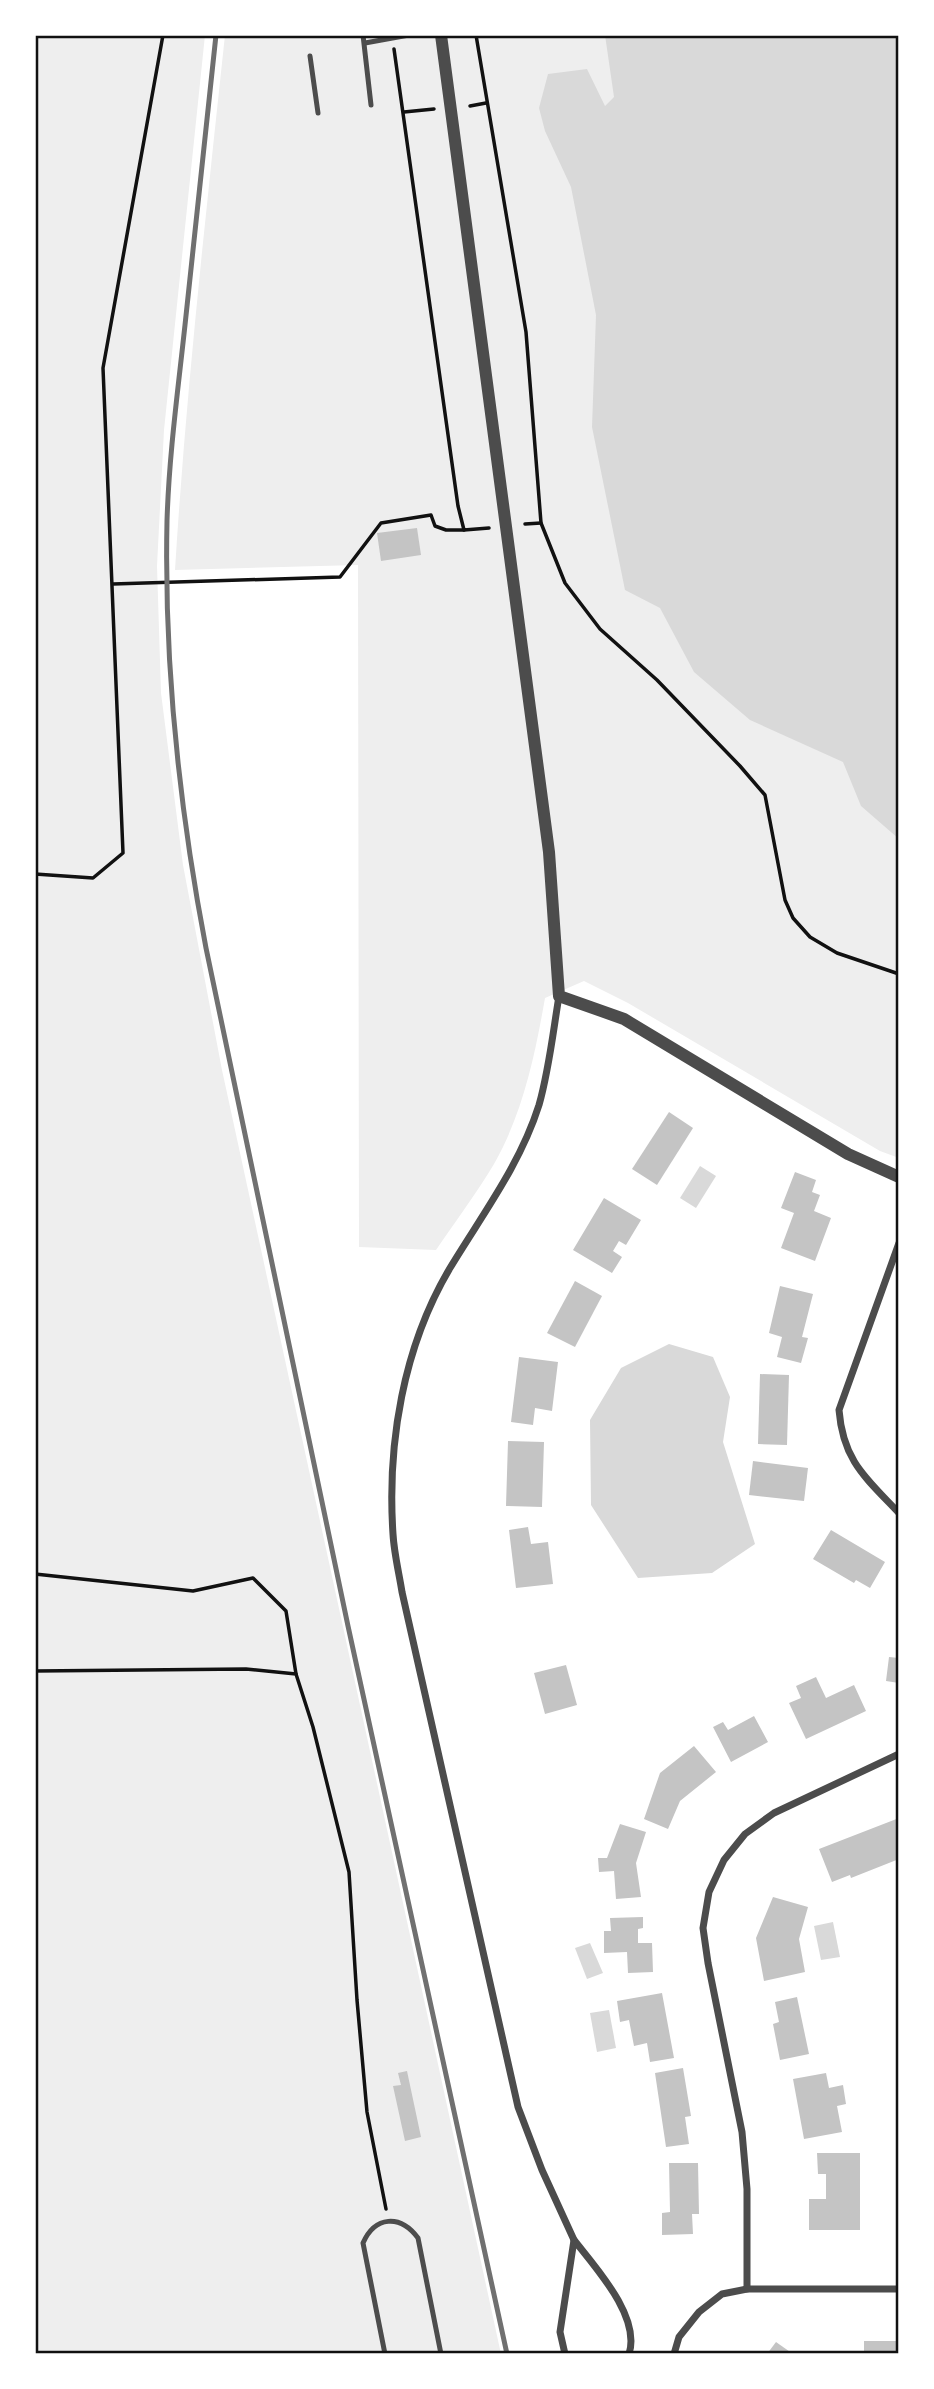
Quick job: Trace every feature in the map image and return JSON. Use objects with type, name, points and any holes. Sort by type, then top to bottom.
[{"type":"street","points":[[441,35],[549,852],[559,996],[538,1105],[521,1150],[497,1194],[448,1271],[425,1320],[407,1373],[396,1426],[391,1482],[393,1538],[402,1592],[518,2107],[542,2170],[574,2240],[597,2269],[623,2311],[632,2340],[629,2354]]},
{"type":"street","points":[[559,996],[624,1019],[848,1154],[899,1177]]},
{"type":"street","points":[[899,1243],[839,1410],[841,1434],[850,1457],[864,1477],[899,1513]]},
{"type":"street","points":[[747,2289],[746,2160],[703,1928],[709,1892],[724,1860],[745,1834],[774,1814],[899,1754]]},
{"type":"street","points":[[565,2354],[560,2332],[574,2240]]},
{"type":"street","points":[[674,2354],[679,2337],[699,2312],[722,2294],[747,2289],[899,2289]]},
{"type":"lane","points":[[362,35],[371,105]]},
{"type":"lane","points":[[365,43],[410,35]]},
{"type":"lane","points":[[310,57],[318,113]]},
{"type":"lane","points":[[385,2354],[363,2243],[368,2231],[379,2223],[391,2221],[402,2223],[418,2238],[441,2354]]},
{"type":"path","points":[[35,874],[93,878],[123,853],[103,368],[163,35]]},
{"type":"path","points":[[475,35],[526,332],[541,523],[565,583],[600,629],[657,680],[765,795],[785,900],[793,918],[810,937],[837,953],[899,974]]},
{"type":"path","points":[[394,52],[458,506],[464,530]]},
{"type":"path","points":[[470,106],[486,103]]},
{"type":"path","points":[[404,112],[434,109]]},
{"type":"path","points":[[112,584],[340,577],[381,523],[431,515],[435,526],[446,530],[489,527]]},
{"type":"path","points":[[525,524],[541,523]]},
{"type":"path","points":[[35,1574],[193,1591],[253,1578],[286,1611],[296,1674],[313,1727],[349,1872],[367,2112],[385,2205],[391,2221]]},
{"type":"path","points":[[35,1671],[246,1669],[296,1674]]},
{"type":"shaded area","points":[[35,35],[205,35],[164,430],[157,566],[161,693],[183,865],[222,1070],[501,2354],[35,2354]]},
{"type":"shaded area","points":[[225,35],[899,35],[899,1158],[880,1151],[628,1003],[584,981],[545,998],[532,1062],[513,1125],[494,1164],[436,1250],[359,1247],[358,565],[175,570],[191,369]]},
{"type":"shaded area","points":[[605,35],[899,35],[899,839],[861,806],[843,762],[750,720],[694,672],[660,608],[625,590],[592,427],[596,315],[571,187],[545,131],[539,108],[548,74],[587,69],[605,106],[614,97]]},
{"type":"shaded area","points":[[700,1166],[716,1176],[696,1208],[680,1198]]},
{"type":"shaded area","points":[[669,1344],[713,1357],[730,1397],[723,1442],[755,1544],[712,1573],[638,1578],[591,1505],[590,1420],[621,1368]]},
{"type":"shaded area","points":[[833,1922],[840,1957],[821,1960],[814,1926]]},
{"type":"shaded area","points":[[590,1943],[603,1973],[587,1979],[575,1948]]},
{"type":"shaded area","points":[[609,2010],[616,2048],[597,2052],[590,2013]]},
{"type":"building","points":[[417,528],[421,555],[381,561],[377,533]]},
{"type":"building","points":[[669,1112],[693,1128],[657,1185],[632,1169]]},
{"type":"building","points":[[795,1172],[816,1180],[812,1192],[820,1195],[814,1211],[831,1218],[815,1261],[781,1248],[794,1213],[781,1208]]},
{"type":"building","points":[[604,1198],[641,1220],[626,1245],[619,1241],[613,1251],[622,1257],[612,1273],[573,1250]]},
{"type":"building","points":[[575,1281],[602,1296],[575,1347],[547,1333]]},
{"type":"building","points":[[780,1286],[813,1294],[802,1337],[808,1338],[801,1363],[777,1357],[782,1337],[769,1333]]},
{"type":"building","points":[[519,1357],[558,1362],[552,1411],[535,1408],[533,1425],[511,1422]]},
{"type":"building","points":[[760,1374],[789,1375],[787,1445],[758,1444]]},
{"type":"building","points":[[508,1441],[544,1442],[542,1507],[506,1506]]},
{"type":"building","points":[[753,1461],[808,1468],[804,1501],[749,1495]]},
{"type":"building","points":[[528,1527],[531,1544],[548,1542],[553,1584],[516,1588],[509,1530]]},
{"type":"building","points":[[831,1530],[885,1562],[870,1588],[856,1580],[854,1583],[813,1559]]},
{"type":"building","points":[[889,1657],[899,1658],[899,1683],[886,1681]]},
{"type":"building","points":[[566,1665],[577,1705],[545,1714],[534,1673]]},
{"type":"building","points":[[816,1677],[826,1698],[854,1685],[866,1711],[806,1739],[789,1703],[801,1698],[796,1686]]},
{"type":"building","points":[[754,1716],[768,1742],[731,1762],[713,1727],[723,1722],[728,1730]]},
{"type":"building","points":[[694,1746],[716,1772],[680,1801],[668,1829],[644,1819],[660,1773]]},
{"type":"building","points":[[899,1818],[899,1859],[851,1878],[850,1875],[832,1882],[819,1849]]},
{"type":"building","points":[[620,1824],[646,1832],[636,1863],[641,1897],[616,1899],[614,1871],[599,1872],[598,1858],[607,1858]]},
{"type":"building","points":[[773,1897],[808,1907],[799,1939],[805,1972],[764,1981],[756,1938]]},
{"type":"building","points":[[643,1917],[643,1928],[638,1929],[638,1943],[652,1943],[653,1972],[628,1973],[627,1952],[604,1953],[604,1931],[611,1931],[610,1918]]},
{"type":"building","points":[[662,1993],[674,2058],[650,2062],[647,2043],[634,2046],[629,2020],[620,2022],[617,2001]]},
{"type":"building","points":[[797,1997],[809,2054],[780,2060],[773,2024],[779,2022],[775,2002]]},
{"type":"building","points":[[683,2068],[691,2116],[685,2117],[689,2144],[666,2147],[655,2073]]},
{"type":"building","points":[[407,2071],[421,2137],[405,2141],[393,2086],[401,2085],[398,2073]]},
{"type":"building","points":[[826,2073],[829,2088],[843,2085],[846,2104],[837,2106],[842,2132],[804,2139],[793,2079]]},
{"type":"building","points":[[817,2153],[860,2153],[860,2230],[809,2230],[809,2199],[826,2199],[826,2174],[818,2174]]},
{"type":"building","points":[[669,2163],[698,2163],[699,2214],[692,2214],[693,2234],[662,2235],[662,2213],[670,2212]]},
{"type":"building","points":[[864,2341],[899,2341],[899,2354],[864,2354]]},
{"type":"building","points":[[776,2342],[793,2354],[767,2354]]},
{"type":"railway","points":[[216,35],[168,496],[168,628],[181,789],[206,948],[348,1626],[507,2354]]}]
